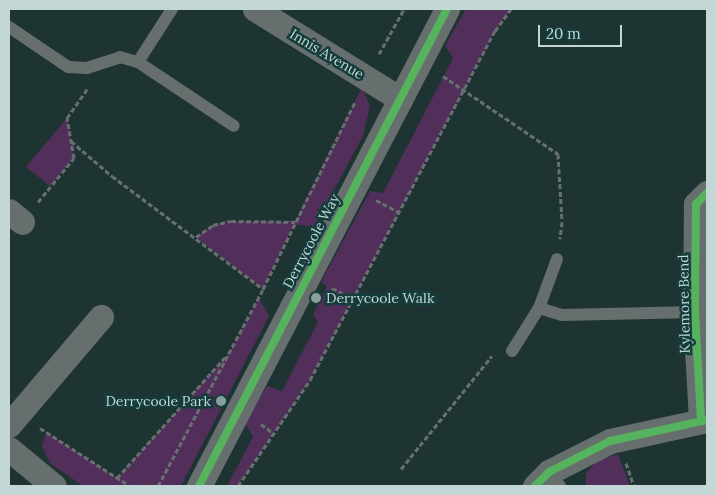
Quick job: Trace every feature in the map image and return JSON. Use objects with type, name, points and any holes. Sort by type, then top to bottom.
[{"type":"street","name":"Innis Avenue","points":[[255,9],[400,99]]},
{"type":"street","name":"Derrycoole Way","points":[[200,486],[447,9]]},
{"type":"street","name":"Kylemore Bend","points":[[704,420],[695,312],[696,204],[707,194]]},
{"type":"street","points":[[9,425],[101,317]]},
{"type":"street","points":[[548,481],[610,441],[704,420]]},
{"type":"street","points":[[9,449],[54,486]]},
{"type":"lane","points":[[138,62],[172,9]]},
{"type":"lane","points":[[9,27],[68,67],[87,68],[108,59],[120,57],[138,62],[234,126]]},
{"type":"lane","points":[[512,351],[539,308],[557,259]]},
{"type":"lane","points":[[539,308],[562,315],[695,312]]},
{"type":"path","points":[[158,486],[264,289],[295,222],[367,78],[404,9]]},
{"type":"path","points":[[238,486],[310,380],[494,31],[511,9]]},
{"type":"path","points":[[15,216],[74,158],[67,118],[108,59]]},
{"type":"path","points":[[443,76],[558,154],[562,222],[557,259]]},
{"type":"path","points":[[71,141],[112,176],[264,289]]},
{"type":"path","points":[[196,237],[213,225],[231,222],[295,222]]},
{"type":"path","points":[[401,469],[491,356],[512,351]]},
{"type":"path","points":[[117,478],[230,352]]},
{"type":"path","points":[[46,432],[130,486]]},
{"type":"shaded area","points":[[466,9],[511,9],[495,31],[310,380],[238,486],[227,486],[253,437],[245,423],[267,386],[282,391],[318,322],[313,315],[327,286],[321,282],[370,191],[383,193],[453,58],[445,46]]},
{"type":"shaded area","points":[[362,87],[370,106],[363,136],[314,227],[294,224],[263,289],[196,237],[213,225],[231,221],[295,221]]},
{"type":"shaded area","points":[[67,118],[74,158],[50,186],[26,167]]},
{"type":"shaded area","points":[[259,298],[269,316],[181,486],[83,486],[50,463],[42,447],[46,432],[117,478],[230,352]]},
{"type":"shaded area","points":[[618,454],[630,486],[586,486],[586,473],[597,461]]},
{"type":"cycle path","points":[[199,486],[447,9]]},
{"type":"cycle path","points":[[701,420],[695,312],[696,204],[707,193]]},
{"type":"cycle path","points":[[535,486],[549,472],[610,441],[707,420]]},
{"type":"place","name":"Derrycoole Walk","points":[[316,298]]},
{"type":"place","name":"Derrycoole Park","points":[[221,401]]}]
